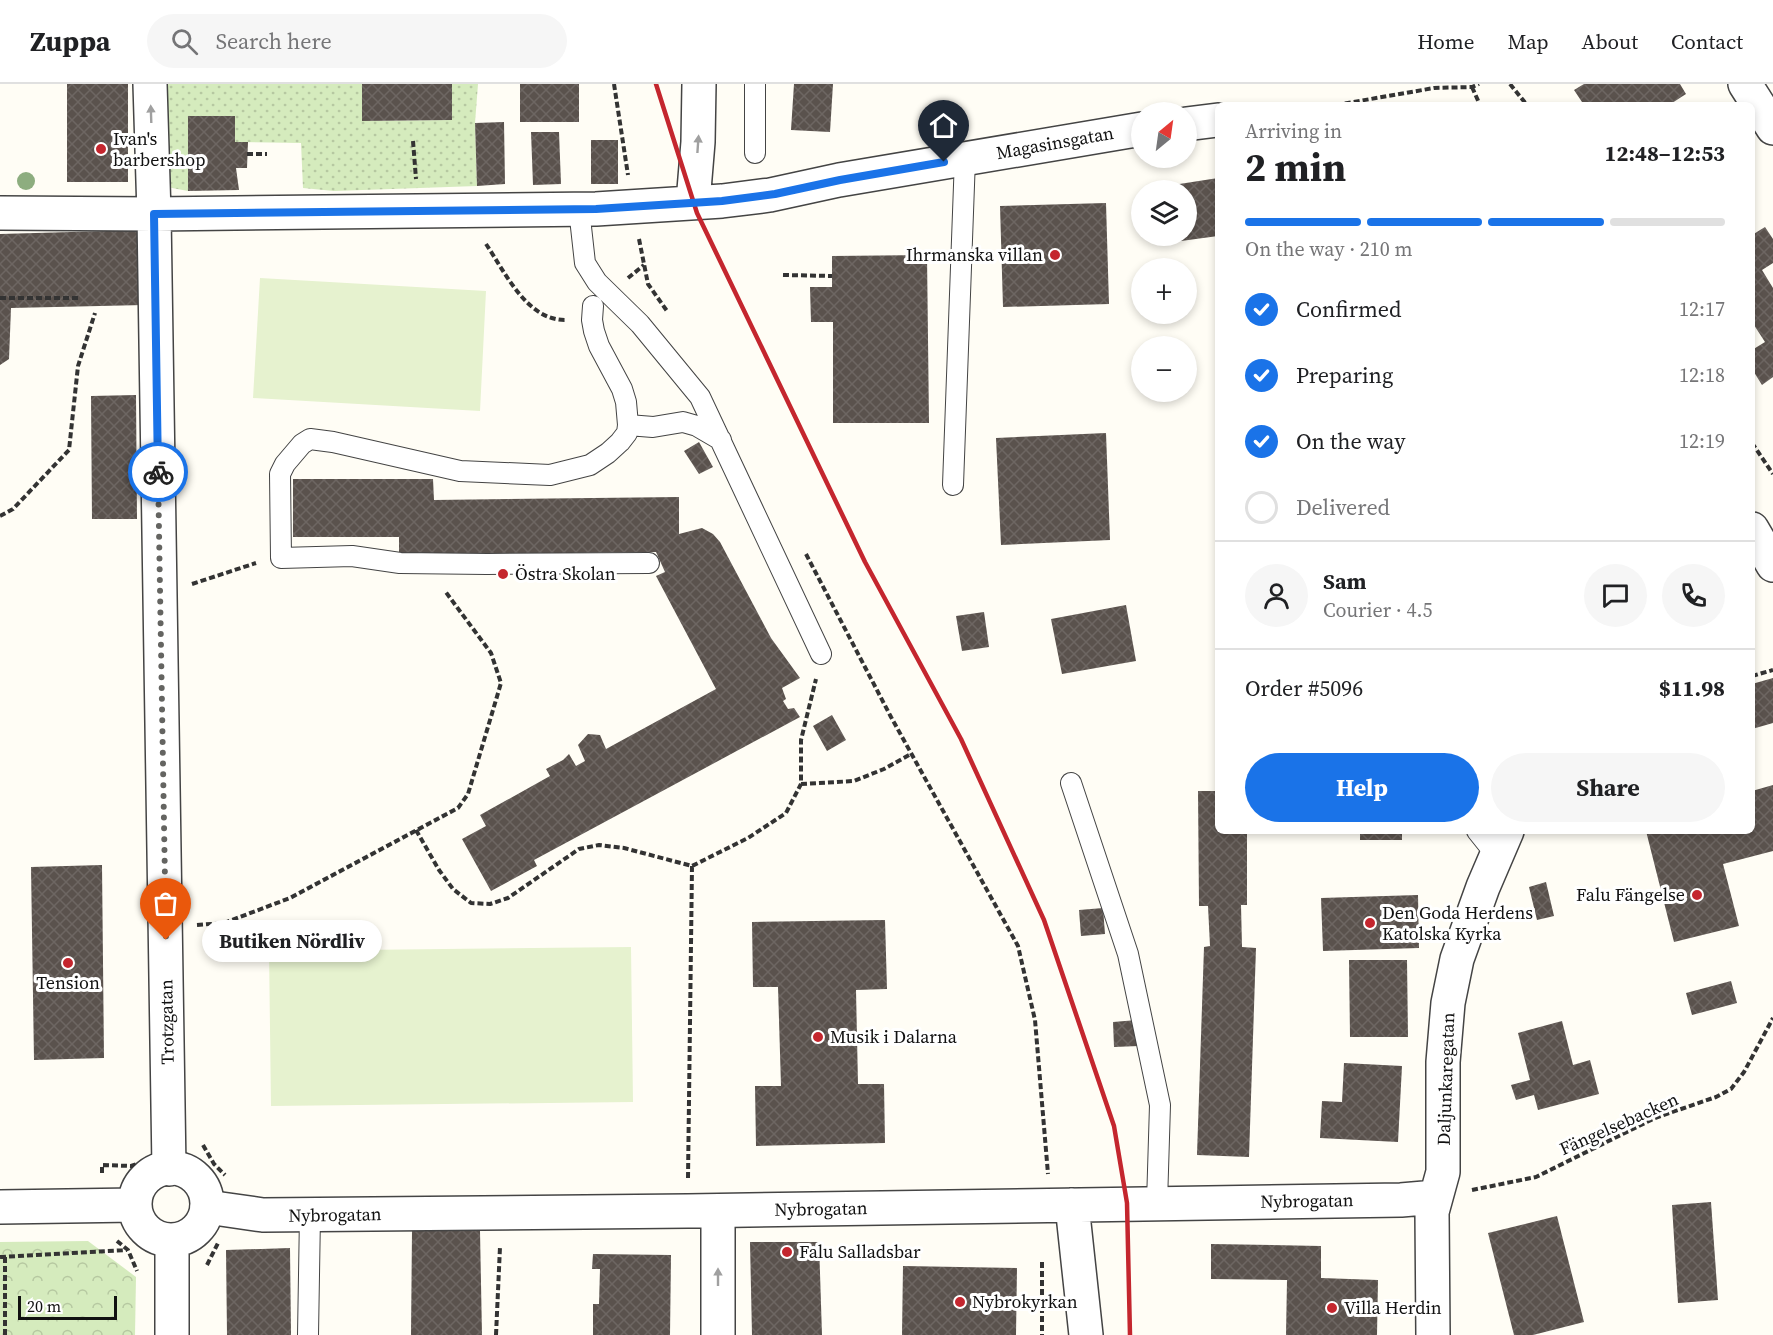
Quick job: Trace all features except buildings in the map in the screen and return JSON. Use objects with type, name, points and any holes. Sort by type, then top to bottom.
[{"type":"street","name":"Trotzgatan","points":[[150,84],[169,1169]]},
{"type":"street","points":[[693,202],[698,142],[699,84]]},
{"type":"street","points":[[1745,84],[1773,128]]},
{"type":"street","points":[[1197,123],[1215,120]]},
{"type":"street","name":"Magasinsgatan","points":[[0,213],[154,214],[579,209],[722,201],[770,195],[840,180],[1131,131]]},
{"type":"street","points":[[1755,534],[1773,565]]},
{"type":"street","name":"Daljunkaregatan","points":[[1433,1335],[1432,1212],[1443,1172],[1443,1062],[1448,1003],[1457,959],[1494,839]]},
{"type":"street","points":[[169,1169],[180,1169],[195,1177],[204,1191],[221,1209],[203,1220],[185,1237],[172,1240],[158,1238],[146,1230],[138,1219],[135,1205],[138,1189],[148,1176],[169,1169]]},
{"type":"street","name":"Nybrogatan","points":[[221,1209],[262,1215],[310,1215],[1401,1200],[1436,1197]]},
{"type":"street","points":[[1060,1204],[1086,1335]]},
{"type":"street","points":[[0,1207],[135,1205]]},
{"type":"street","points":[[704,1211],[718,1335]]},
{"type":"street","points":[[172,1240],[172,1335]]},
{"type":"lane","points":[[755,84],[755,153]]},
{"type":"lane","points":[[954,485],[965,158]]},
{"type":"lane","points":[[579,209],[585,263],[597,282],[640,324],[700,397],[821,654]]},
{"type":"lane","points":[[593,306],[594,331],[622,389],[626,402],[628,425],[627,433],[620,442],[599,459],[582,468],[550,475],[460,471],[333,442],[310,439],[302,444],[285,464],[280,474],[281,558],[352,556],[400,563],[649,563]]},
{"type":"lane","points":[[628,425],[652,427],[684,422],[697,426],[721,440]]},
{"type":"lane","points":[[1071,783],[1128,954],[1160,1105],[1157,1203]]},
{"type":"lane","points":[[308,1335],[310,1215]]},
{"type":"path","points":[[614,84],[648,284],[669,312]]},
{"type":"path","points":[[1351,102],[1434,86],[1472,87],[1479,84]]},
{"type":"path","points":[[1510,84],[1525,102]]},
{"type":"path","points":[[1472,87],[1479,102]]},
{"type":"path","points":[[247,154],[267,154]]},
{"type":"path","points":[[482,238],[522,296],[538,312],[551,319],[572,320],[593,306]]},
{"type":"path","points":[[783,275],[832,276]]},
{"type":"path","points":[[0,298],[80,298]]},
{"type":"path","points":[[0,516],[13,509],[69,450],[78,366],[95,313]]},
{"type":"path","points":[[1755,447],[1773,474]]},
{"type":"path","points":[[183,588],[256,563],[280,549]]},
{"type":"path","points":[[806,552],[911,754],[1018,946],[1035,1020],[1047,1157],[1060,1204]]},
{"type":"path","points":[[188,926],[224,923],[290,898],[458,808],[468,794],[501,683],[492,653],[423,563]]},
{"type":"path","points":[[416,830],[453,889],[471,903],[490,904],[508,898],[579,849],[599,845],[624,848],[692,866],[748,838],[786,813],[801,784],[801,740],[821,654]]},
{"type":"path","points":[[1755,675],[1773,670]]},
{"type":"path","points":[[801,784],[854,781],[884,769],[911,754]]},
{"type":"path","points":[[692,866],[704,1211]]},
{"type":"path","name":"Fängelsebacken","points":[[1436,1197],[1536,1177],[1656,1118],[1724,1093],[1731,1089],[1744,1072],[1773,1018]]},
{"type":"path","points":[[207,1271],[207,1265],[218,1243],[232,1234],[221,1209]]},
{"type":"path","points":[[496,1335],[501,1213]]},
{"type":"path","points":[[5,1335],[2,1257],[128,1250]]},
{"type":"green space","points":[[167,84],[362,84],[362,121],[452,120],[452,84],[478,84],[475,123],[477,186],[334,191],[303,188],[301,143],[235,142],[235,117],[189,116],[188,191],[167,187]]},
{"type":"green space","points":[[260,278],[486,291],[480,411],[253,398]]},
{"type":"green space","points":[[631,947],[633,1102],[271,1106],[269,951]]},
{"type":"green space","points":[[88,1241],[136,1277],[135,1335],[0,1335],[0,1242]]},
{"type":"railway","points":[[656,84],[697,213],[865,562],[961,739],[1044,920],[1114,1126],[1127,1203],[1130,1335]]},
{"type":"way so far","points":[[158,472],[166,940]]},
{"type":"place","name":"Ivan's barbershop","points":[[101,149]]},
{"type":"place","name":"Ihrmanska villan","points":[[1055,255]]},
{"type":"place","name":"Östra Skolan","points":[[503,574]]},
{"type":"place","name":"Falu Fängelse","points":[[1697,895]]},
{"type":"place","name":"Den Goda Herdens Katolska Kyrka","points":[[1370,923]]},
{"type":"place","name":"Butiken Nördliv","points":[[166,940]]},
{"type":"place","name":"Tension","points":[[68,963]]},
{"type":"place","name":"Musik i Dalarna","points":[[818,1037]]},
{"type":"place","name":"Falu Salladsbar","points":[[787,1252]]},
{"type":"place","name":"Nybrokyrkan","points":[[960,1302]]},
{"type":"place","name":"Villa Herdin","points":[[1332,1308]]},
{"type":"route","points":[[158,472],[154,214],[596,209],[722,201],[775,194],[944,162]]}]
